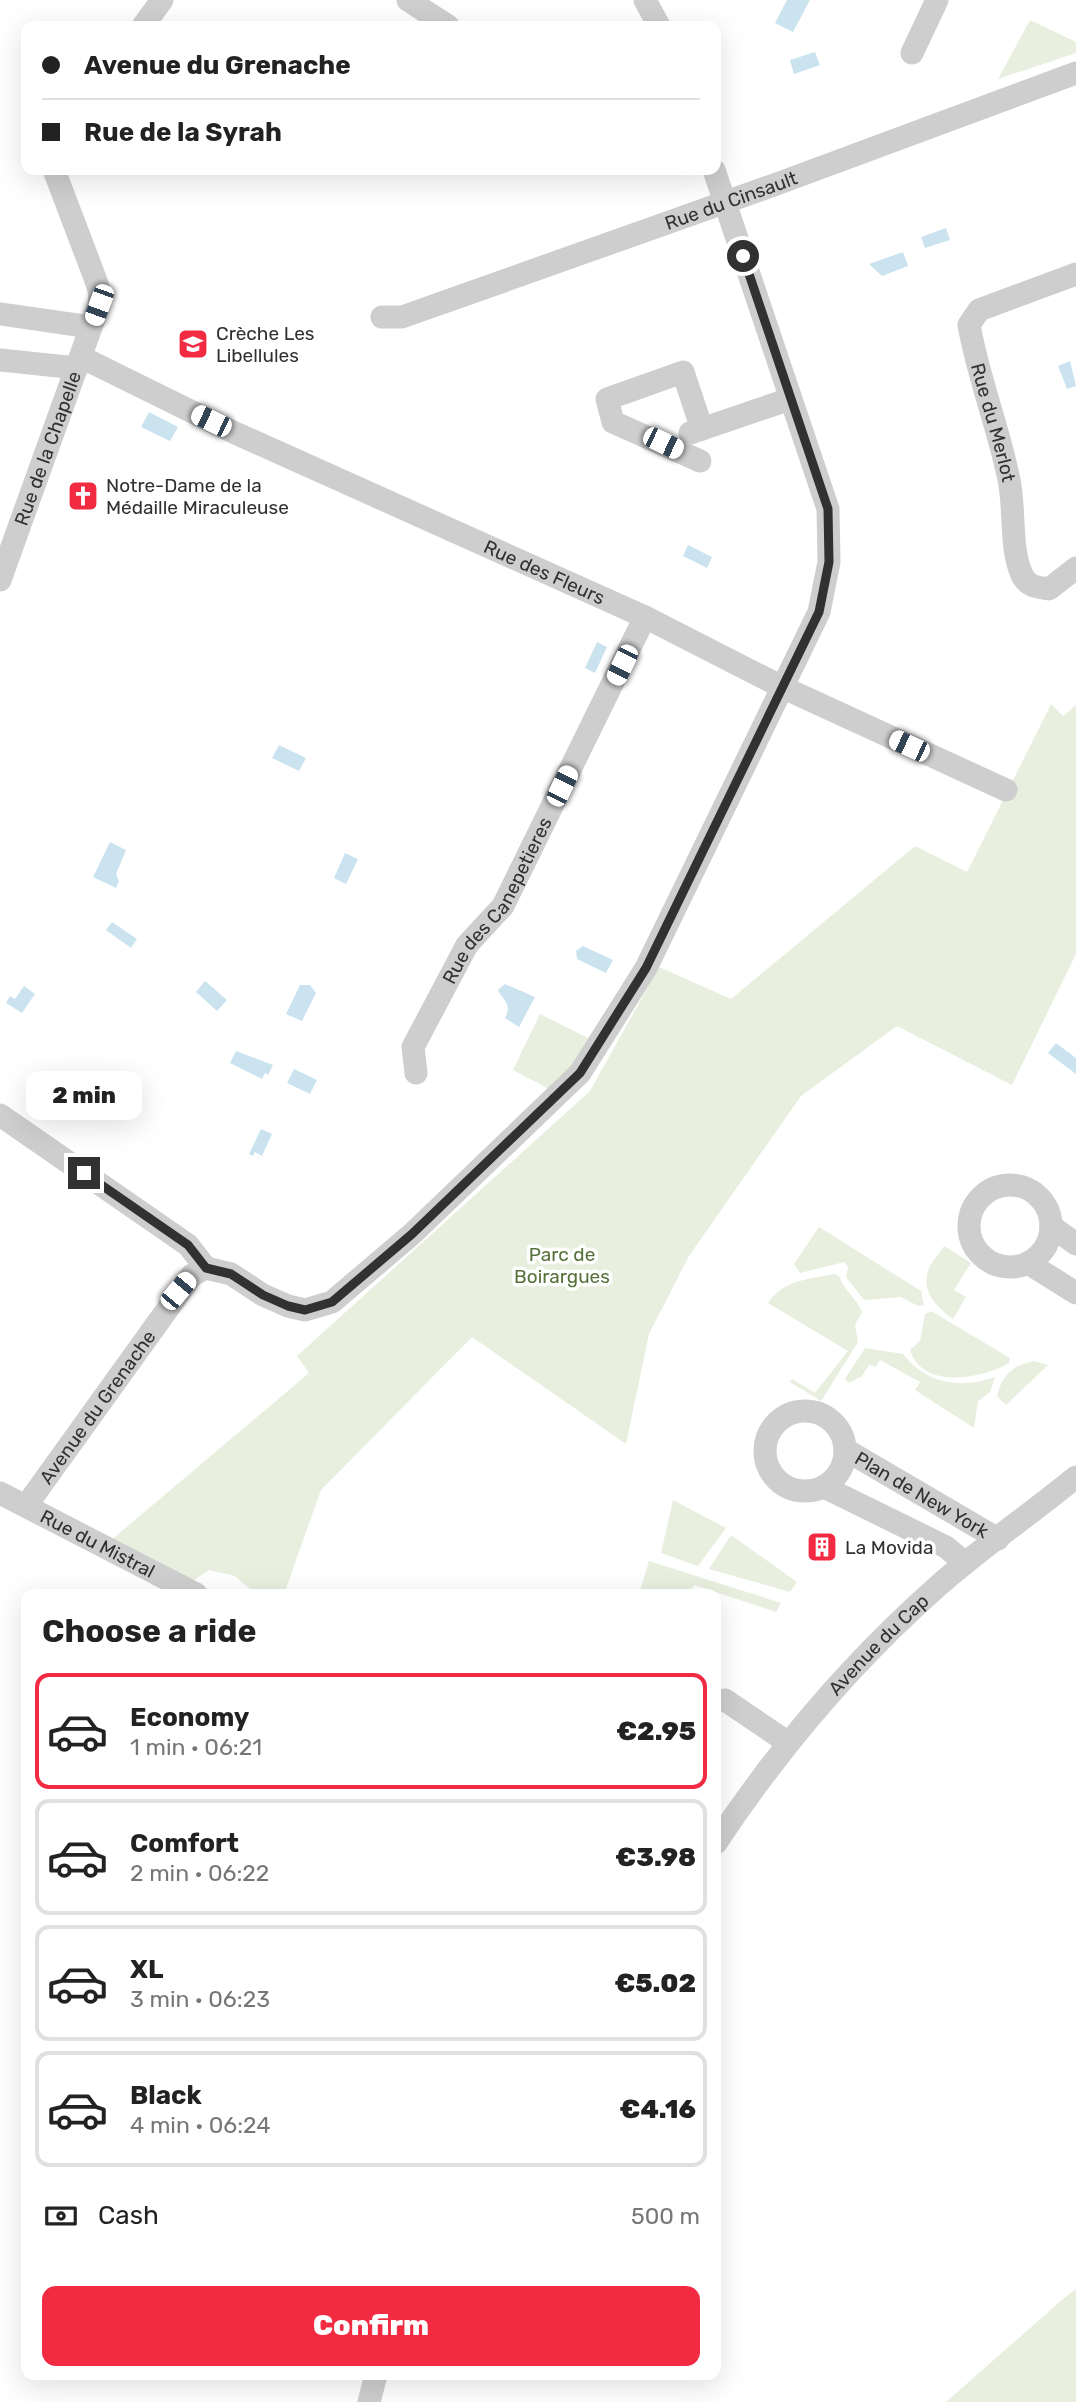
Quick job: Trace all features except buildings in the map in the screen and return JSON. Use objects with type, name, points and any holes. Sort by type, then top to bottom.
[{"type":"street","points":[[147,21],[162,0]]},
{"type":"street","points":[[408,0],[440,21]]},
{"type":"street","points":[[645,0],[656,21]]},
{"type":"street","points":[[912,53],[937,0]]},
{"type":"street","name":"Rue du Cinsault","points":[[382,317],[402,317],[1076,73]]},
{"type":"street","name":"Rue de la Chapelle","points":[[0,580],[79,362],[100,293],[56,175]]},
{"type":"street","points":[[0,1115],[188,1245],[206,1268],[231,1274],[288,1306],[305,1310],[332,1302],[412,1234],[580,1073],[646,968],[819,612],[827,586],[830,533],[828,509],[716,175]]},
{"type":"street","name":"Rue du Merlot","points":[[1076,274],[979,310],[969,325],[1008,475],[1014,509],[1017,562],[1024,579],[1032,586],[1049,589],[1076,568]]},
{"type":"street","points":[[0,314],[91,327]]},
{"type":"street","points":[[0,360],[79,362]]},
{"type":"street","name":"Rue des Fleurs","points":[[79,362],[645,617],[782,687],[1006,790]]},
{"type":"street","points":[[700,461],[613,422],[607,399],[683,372],[702,429]]},
{"type":"street","points":[[663,443],[790,399]]},
{"type":"street","name":"Rue des Canepetieres","points":[[416,1073],[413,1047],[467,945],[503,906],[645,617]]},
{"type":"street","points":[[1051,1226],[1043,1251],[1028,1263],[1003,1267],[981,1256],[969,1234],[970,1215],[975,1204],[993,1189],[1018,1186],[1041,1200],[1051,1226],[1076,1244]]},
{"type":"street","points":[[1028,1263],[1076,1293]]},
{"type":"street","name":"Avenue du Grenache","points":[[26,1506],[178,1291],[192,1275],[206,1268]]},
{"type":"street","name":"Plan de New York","points":[[794,1412],[817,1413],[840,1431],[846,1450],[841,1471],[824,1487],[802,1492],[791,1490],[772,1476],[765,1454],[769,1432],[776,1423],[794,1412]]},
{"type":"street","name":"Plan de New York","points":[[846,1450],[998,1539]]},
{"type":"street","name":"Avenue du Cap","points":[[721,1836],[787,1742],[839,1683],[912,1610],[965,1563],[1076,1477]]},
{"type":"street","name":"Plan de New York","points":[[824,1487],[946,1547],[965,1563]]},
{"type":"street","name":"Rue du Mistral","points":[[0,1493],[186,1589]]},
{"type":"street","points":[[725,1700],[787,1742]]},
{"type":"street","points":[[369,2402],[375,2380]]},
{"type":"green space","points":[[1030,20],[1076,42],[1076,53],[998,79]]},
{"type":"green space","name":"Parc de Boirargues","points":[[1051,704],[1063,716],[1076,705],[1076,954],[1012,1085],[897,1026],[801,1096],[689,1256],[649,1334],[626,1444],[472,1337],[321,1490],[286,1589],[250,1589],[235,1576],[209,1570],[190,1583],[110,1541],[309,1373],[297,1356],[590,1091],[659,967],[731,999],[915,846],[967,872]]},
{"type":"green space","points":[[540,1014],[588,1038],[573,1072],[549,1089],[513,1070]]},
{"type":"green space","points":[[819,1227],[921,1291],[924,1305],[918,1306],[901,1297],[864,1300],[846,1277],[848,1267],[844,1262],[800,1273],[794,1264]]},
{"type":"green space","points":[[944,1246],[971,1263],[954,1290],[966,1297],[953,1319],[936,1304],[928,1292],[927,1284],[929,1268]]},
{"type":"green space","points":[[833,1274],[839,1276],[862,1312],[855,1325],[858,1342],[821,1401],[790,1382],[792,1379],[815,1393],[848,1351],[768,1303],[788,1285]]},
{"type":"green space","points":[[931,1311],[1010,1358],[1009,1363],[984,1373],[954,1378],[927,1371],[917,1363],[910,1350],[920,1341],[925,1314]]},
{"type":"green space","points":[[865,1348],[903,1354],[922,1372],[945,1381],[970,1383],[995,1377],[990,1392],[978,1401],[974,1428],[915,1390],[920,1382],[880,1360],[876,1367],[869,1365],[862,1376],[849,1383],[845,1379]]},
{"type":"green space","points":[[1034,1361],[1048,1365],[1006,1405],[997,1396],[1005,1377],[1014,1368]]},
{"type":"green space","points":[[673,1500],[726,1528],[698,1566],[661,1553]]},
{"type":"green space","points":[[731,1535],[797,1582],[790,1592],[709,1569]]},
{"type":"green space","points":[[649,1561],[781,1603],[776,1612],[721,1594],[721,1589],[706,1589],[694,1585],[692,1589],[641,1589]]},
{"type":"green space","points":[[1076,2289],[1076,2402],[946,2402],[1063,2299]]},
{"type":"water","points":[[787,0],[810,0],[793,32],[775,23]]},
{"type":"water","points":[[815,52],[820,65],[794,74],[790,60]]},
{"type":"water","points":[[946,228],[950,240],[925,248],[921,237]]},
{"type":"water","points":[[903,252],[908,266],[882,276],[869,264]]},
{"type":"water","points":[[1070,361],[1076,386],[1067,389],[1058,366]]},
{"type":"water","points":[[149,412],[178,427],[170,441],[141,427]]},
{"type":"water","points":[[688,545],[712,557],[707,568],[683,556]]},
{"type":"water","points":[[597,642],[607,647],[595,673],[585,668]]},
{"type":"water","points":[[279,745],[306,758],[299,771],[272,758]]},
{"type":"water","points":[[110,842],[126,850],[116,874],[119,881],[116,888],[93,877]]},
{"type":"water","points":[[345,853],[358,859],[346,884],[334,878]]},
{"type":"water","points":[[112,922],[137,939],[131,948],[106,930]]},
{"type":"water","points":[[583,946],[613,960],[606,973],[577,959],[576,951]]},
{"type":"water","points":[[205,981],[227,1000],[217,1011],[196,992]]},
{"type":"water","points":[[505,984],[535,997],[519,1027],[505,1018],[507,1005],[498,990]]},
{"type":"water","points":[[300,985],[310,985],[316,993],[302,1021],[286,1014]]},
{"type":"water","points":[[24,986],[35,994],[22,1013],[6,1003],[10,996],[15,999]]},
{"type":"water","points":[[1056,1043],[1076,1058],[1076,1074],[1048,1053]]},
{"type":"water","points":[[236,1051],[273,1065],[268,1075],[265,1073],[262,1079],[230,1063]]},
{"type":"water","points":[[294,1069],[317,1080],[310,1094],[287,1083]]},
{"type":"water","points":[[261,1129],[272,1134],[262,1156],[255,1152],[253,1156],[249,1154]]},
{"type":"place","name":"Crèche Les Libellules","points":[[193,344]]},
{"type":"place","name":"Notre-Dame de la Médaille Miraculeuse","points":[[83,496]]},
{"type":"place","name":"La Movida","points":[[822,1547]]},
{"type":"route","points":[[84,1173],[188,1245],[206,1268],[231,1274],[263,1295],[305,1310],[332,1302],[412,1234],[580,1073],[646,968],[771,707],[802,651],[827,586],[830,533],[828,509],[743,256]]}]
